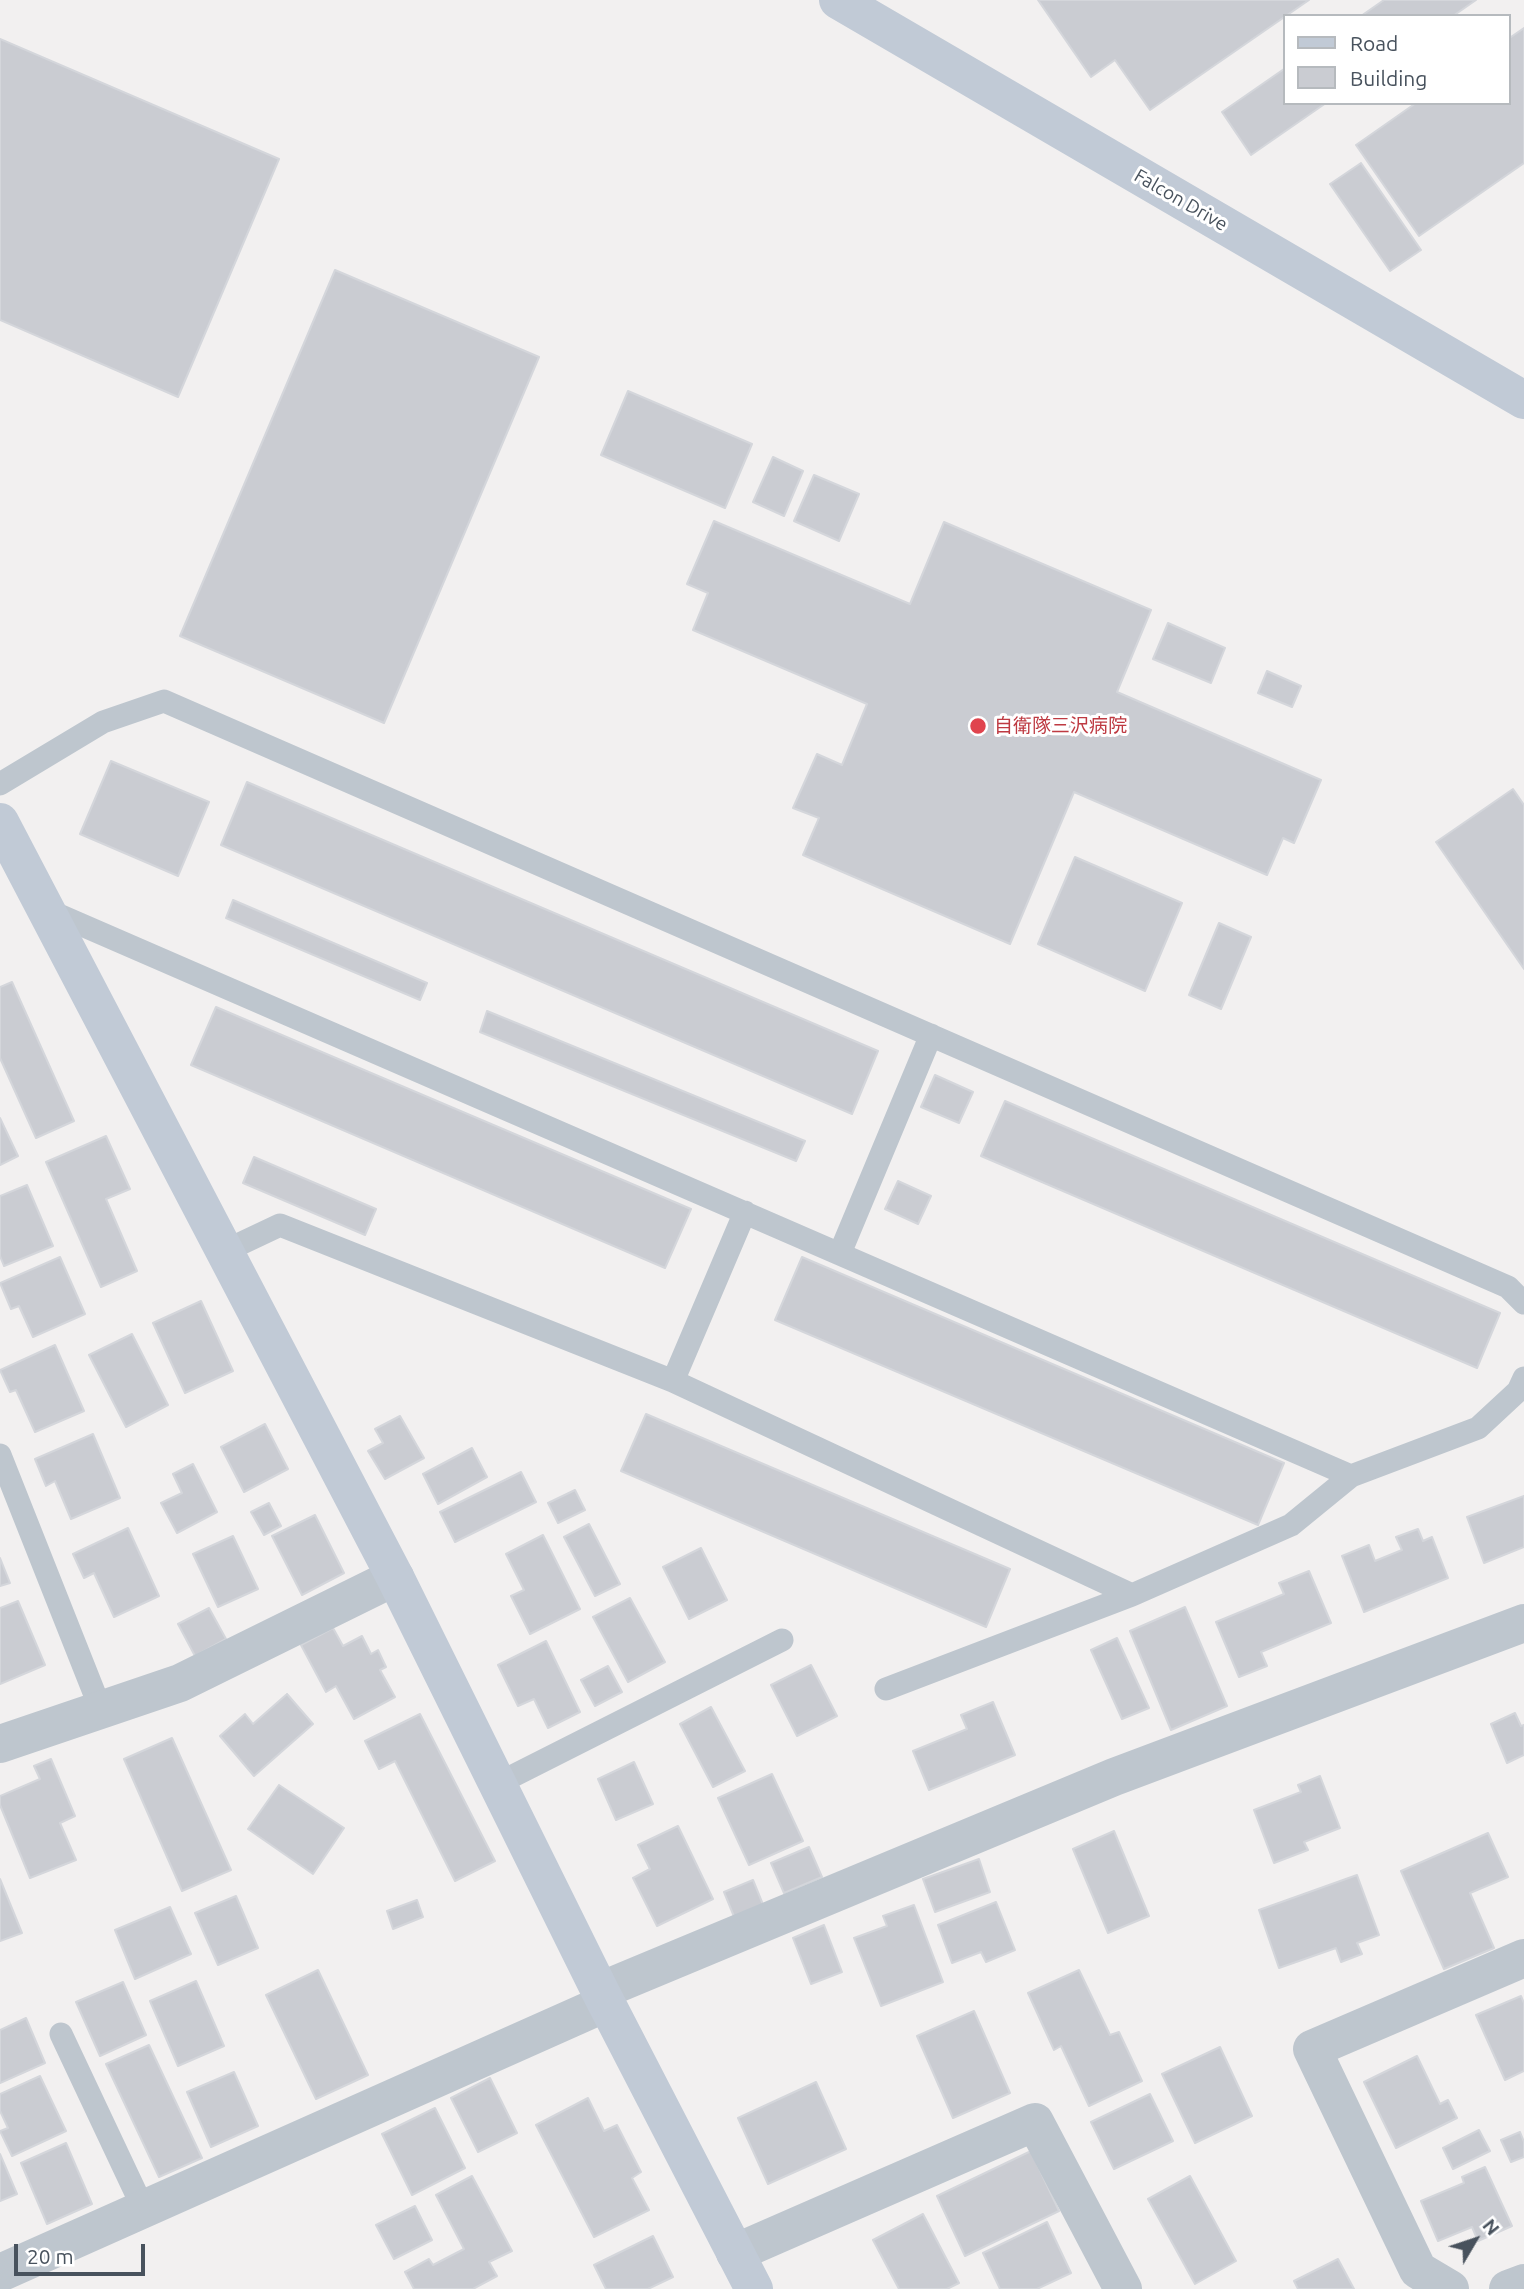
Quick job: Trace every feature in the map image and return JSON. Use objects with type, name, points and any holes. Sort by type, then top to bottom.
[{"type":"street","name":"Falcon Drive","points":[[838,0],[1524,400]]},
{"type":"street","points":[[0,822],[395,1577],[603,1997],[754,2289]]},
{"type":"street","points":[[0,1744],[180,1683],[395,1577]]},
{"type":"street","points":[[0,2273],[603,1997],[1114,1777],[1524,1623]]},
{"type":"street","points":[[1450,2289],[1418,2270],[1312,2049],[1524,1958]]},
{"type":"street","points":[[735,2253],[1035,2122],[1123,2289]]},
{"type":"street","points":[[1508,2289],[1524,2283]]},
{"type":"lane","points":[[0,784],[103,722],[164,701],[1508,1286],[1524,1303]]},
{"type":"lane","points":[[45,909],[1351,1476]]},
{"type":"lane","points":[[840,1253],[931,1035]]},
{"type":"lane","points":[[673,1381],[746,1212]]},
{"type":"lane","points":[[225,1251],[280,1225],[673,1381],[1132,1595]]},
{"type":"lane","points":[[886,1689],[1132,1595],[1290,1525],[1351,1476],[1478,1428],[1518,1391],[1524,1378]]},
{"type":"lane","points":[[0,1455],[101,1710]]},
{"type":"lane","points":[[498,1784],[782,1640]]},
{"type":"lane","points":[[61,2034],[143,2208]]},
{"type":"building","points":[[1038,0],[1309,0],[1289,14],[1282,14],[1282,19],[1150,110],[1115,60],[1091,77]]},
{"type":"building","points":[[1384,0],[1476,0],[1456,14],[1364,14]]},
{"type":"building","points":[[1524,28],[1524,163],[1419,236],[1356,145],[1413,105],[1510,105],[1510,38]]},
{"type":"building","points":[[0,39],[279,159],[178,397],[0,320]]},
{"type":"building","points":[[1282,70],[1282,105],[1323,105],[1251,155],[1222,112]]},
{"type":"building","points":[[1361,163],[1421,250],[1390,271],[1330,184]]},
{"type":"building","points":[[335,270],[539,357],[384,723],[180,636]]},
{"type":"building","points":[[628,391],[752,444],[725,508],[601,455]]},
{"type":"building","points":[[773,457],[803,471],[784,516],[753,502]]},
{"type":"building","points":[[814,475],[859,494],[839,541],[794,521]]},
{"type":"building","points":[[714,521],[910,604],[944,522],[1151,610],[1117,692],[1321,780],[1294,843],[1283,838],[1267,875],[1074,792],[1010,944],[803,855],[819,818],[793,808],[817,754],[842,765],[867,704],[693,630],[708,593],[687,584]]},
{"type":"building","points":[[1168,623],[1225,648],[1211,683],[1153,659]]},
{"type":"building","points":[[1267,671],[1301,686],[1292,707],[1258,693]]},
{"type":"building","points":[[111,761],[209,802],[178,876],[80,834]]},
{"type":"building","points":[[247,782],[878,1051],[852,1114],[221,845]]},
{"type":"building","points":[[1513,789],[1524,805],[1524,969],[1436,842]]},
{"type":"building","points":[[1075,857],[1182,903],[1145,991],[1038,944]]},
{"type":"building","points":[[233,900],[427,983],[420,1000],[226,918]]},
{"type":"building","points":[[1219,923],[1251,937],[1221,1009],[1189,995]]},
{"type":"building","points":[[12,982],[74,1121],[36,1138],[0,1058],[0,987]]},
{"type":"building","points":[[216,1007],[691,1209],[665,1268],[191,1065]]},
{"type":"building","points":[[487,1011],[805,1141],[796,1161],[480,1032]]},
{"type":"building","points":[[935,1075],[973,1092],[959,1123],[921,1107]]},
{"type":"building","points":[[1005,1101],[1500,1313],[1477,1368],[981,1156]]},
{"type":"building","points":[[0,1118],[18,1156],[0,1165]]},
{"type":"building","points":[[106,1136],[130,1189],[106,1199],[137,1271],[101,1287],[46,1162]]},
{"type":"building","points":[[254,1157],[376,1209],[365,1235],[243,1183]]},
{"type":"building","points":[[898,1181],[931,1196],[918,1224],[885,1209]]},
{"type":"building","points":[[27,1185],[53,1246],[4,1266],[0,1256],[0,1196]]},
{"type":"building","points":[[60,1257],[85,1314],[33,1337],[19,1306],[11,1309],[0,1283]]},
{"type":"building","points":[[802,1257],[1284,1463],[1258,1525],[775,1320]]},
{"type":"building","points":[[201,1301],[233,1371],[185,1393],[153,1323]]},
{"type":"building","points":[[132,1334],[168,1405],[126,1427],[89,1355]]},
{"type":"building","points":[[55,1345],[84,1411],[35,1432],[16,1390],[10,1392],[0,1370]]},
{"type":"building","points":[[646,1414],[1010,1569],[986,1627],[621,1471]]},
{"type":"building","points":[[400,1416],[424,1458],[385,1479],[368,1451],[383,1443],[375,1429]]},
{"type":"building","points":[[265,1424],[288,1469],[244,1492],[221,1447]]},
{"type":"building","points":[[93,1434],[120,1498],[71,1519],[55,1481],[46,1486],[35,1459]]},
{"type":"building","points":[[472,1448],[487,1477],[438,1504],[423,1474]]},
{"type":"building","points":[[193,1464],[217,1512],[177,1533],[161,1503],[182,1493],[173,1474]]},
{"type":"building","points":[[521,1472],[536,1502],[455,1542],[440,1512]]},
{"type":"building","points":[[575,1490],[585,1510],[558,1523],[548,1503]]},
{"type":"building","points":[[1524,1496],[1524,1547],[1484,1563],[1467,1517]]},
{"type":"building","points":[[269,1503],[281,1526],[264,1535],[251,1512]]},
{"type":"building","points":[[315,1515],[344,1573],[302,1595],[272,1536]]},
{"type":"building","points":[[589,1524],[620,1584],[595,1596],[564,1537]]},
{"type":"building","points":[[128,1528],[159,1596],[114,1617],[94,1573],[84,1578],[73,1554]]},
{"type":"building","points":[[1418,1529],[1423,1541],[1432,1537],[1448,1578],[1364,1612],[1342,1556],[1369,1545],[1375,1561],[1402,1550],[1396,1537]]},
{"type":"building","points":[[543,1535],[580,1609],[530,1634],[511,1596],[524,1590],[506,1554]]},
{"type":"building","points":[[233,1536],[258,1589],[218,1607],[193,1554]]},
{"type":"building","points":[[701,1548],[727,1600],[689,1619],[663,1567]]},
{"type":"building","points":[[0,1558],[10,1583],[0,1586]]},
{"type":"building","points":[[1309,1571],[1331,1623],[1261,1652],[1267,1666],[1239,1677],[1216,1622],[1284,1594],[1279,1583]]},
{"type":"building","points":[[630,1598],[665,1662],[628,1682],[593,1617]]},
{"type":"building","points":[[18,1601],[45,1665],[0,1684],[0,1608]]},
{"type":"building","points":[[1185,1607],[1227,1706],[1171,1730],[1130,1631]]},
{"type":"building","points":[[209,1608],[226,1639],[195,1656],[178,1624]]},
{"type":"building","points":[[333,1628],[343,1646],[362,1636],[371,1654],[378,1650],[386,1667],[380,1670],[395,1697],[354,1719],[336,1686],[326,1692],[301,1645]]},
{"type":"building","points":[[1117,1638],[1149,1708],[1122,1719],[1091,1650]]},
{"type":"building","points":[[546,1641],[580,1712],[548,1728],[534,1699],[518,1706],[498,1665]]},
{"type":"building","points":[[811,1665],[837,1716],[797,1736],[771,1685]]},
{"type":"building","points":[[608,1666],[622,1692],[595,1706],[581,1680]]},
{"type":"building","points":[[287,1694],[313,1724],[254,1776],[220,1736],[245,1714],[253,1724]]},
{"type":"building","points":[[993,1702],[1015,1755],[929,1790],[913,1751],[967,1729],[961,1715]]},
{"type":"building","points":[[711,1707],[745,1771],[713,1787],[680,1724]]},
{"type":"building","points":[[1515,1713],[1521,1726],[1524,1725],[1524,1755],[1507,1763],[1491,1724]]},
{"type":"building","points":[[420,1714],[495,1861],[455,1881],[395,1761],[379,1769],[365,1741]]},
{"type":"building","points":[[172,1738],[231,1870],[182,1891],[124,1759]]},
{"type":"building","points":[[51,1759],[75,1816],[60,1823],[76,1860],[30,1878],[0,1805],[0,1796],[40,1779],[34,1766]]},
{"type":"building","points":[[634,1762],[653,1804],[616,1820],[598,1779]]},
{"type":"building","points":[[772,1774],[803,1841],[749,1865],[718,1798]]},
{"type":"building","points":[[1320,1776],[1340,1828],[1304,1842],[1308,1850],[1274,1863],[1254,1810],[1301,1792],[1298,1785]]},
{"type":"building","points":[[279,1785],[344,1828],[313,1874],[248,1829]]},
{"type":"building","points":[[678,1826],[713,1899],[657,1926],[633,1878],[650,1869],[638,1845]]},
{"type":"building","points":[[1114,1831],[1149,1916],[1108,1933],[1073,1849]]},
{"type":"building","points":[[1488,1833],[1508,1877],[1470,1893],[1494,1948],[1444,1969],[1401,1871]]},
{"type":"building","points":[[809,1847],[822,1877],[784,1893],[771,1863]]},
{"type":"building","points":[[979,1859],[990,1892],[935,1912],[923,1879]]},
{"type":"building","points":[[1357,1875],[1379,1935],[1357,1943],[1362,1954],[1341,1962],[1336,1948],[1279,1968],[1259,1910]]},
{"type":"building","points":[[0,1879],[22,1933],[0,1941]]},
{"type":"building","points":[[753,1880],[764,1907],[735,1919],[724,1892]]},
{"type":"building","points":[[236,1896],[258,1948],[218,1965],[195,1913]]},
{"type":"building","points":[[417,1900],[423,1917],[393,1929],[387,1911]]},
{"type":"building","points":[[996,1902],[1015,1950],[986,1962],[981,1952],[952,1963],[938,1925]]},
{"type":"building","points":[[914,1905],[943,1982],[881,2006],[854,1938],[887,1926],[883,1916]]},
{"type":"building","points":[[170,1907],[191,1954],[135,1979],[115,1930]]},
{"type":"building","points":[[824,1925],[842,1972],[811,1984],[793,1938]]},
{"type":"building","points":[[318,1970],[368,2075],[316,2099],[266,1995]]},
{"type":"building","points":[[1079,1970],[1110,2035],[1119,2032],[1142,2081],[1089,2106],[1061,2046],[1054,2050],[1028,1993]]},
{"type":"building","points":[[196,1981],[224,2046],[178,2066],[150,2001]]},
{"type":"building","points":[[123,1982],[146,2035],[100,2056],[76,2002]]},
{"type":"building","points":[[1521,1996],[1524,2003],[1524,2071],[1505,2080],[1476,2015]]},
{"type":"building","points":[[974,2011],[1010,2093],[953,2118],[917,2036]]},
{"type":"building","points":[[26,2018],[45,2063],[0,2083],[0,2030]]},
{"type":"building","points":[[149,2045],[202,2158],[159,2177],[106,2064]]},
{"type":"building","points":[[1220,2047],[1252,2116],[1195,2143],[1162,2074]]},
{"type":"building","points":[[1417,2056],[1440,2104],[1448,2100],[1457,2118],[1396,2148],[1364,2082]]},
{"type":"building","points":[[234,2072],[258,2126],[211,2147],[187,2092]]},
{"type":"building","points":[[40,2076],[66,2131],[12,2156],[0,2131],[8,2128],[0,2111],[0,2094]]},
{"type":"building","points":[[490,2078],[517,2133],[478,2152],[451,2098]]},
{"type":"building","points":[[816,2082],[846,2149],[768,2184],[738,2118]]},
{"type":"building","points":[[1150,2094],[1173,2141],[1114,2169],[1091,2122]]},
{"type":"building","points":[[588,2098],[604,2131],[617,2125],[641,2172],[632,2178],[649,2210],[594,2237],[536,2125]]},
{"type":"building","points":[[435,2108],[465,2168],[412,2195],[382,2134]]},
{"type":"building","points":[[1479,2130],[1490,2151],[1453,2169],[1443,2148]]},
{"type":"building","points":[[1520,2132],[1524,2142],[1524,2157],[1511,2162],[1501,2140]]},
{"type":"building","points":[[66,2143],[92,2204],[47,2224],[21,2163]]},
{"type":"building","points":[[1031,2151],[1059,2211],[965,2256],[937,2196]]},
{"type":"building","points":[[0,2154],[17,2194],[0,2201]]},
{"type":"building","points":[[1485,2167],[1512,2226],[1478,2241],[1472,2227],[1438,2241],[1421,2201],[1464,2183],[1462,2177]]},
{"type":"building","points":[[472,2176],[512,2251],[489,2262],[497,2276],[473,2289],[414,2289],[405,2272],[429,2259],[433,2265],[464,2249],[436,2195]]},
{"type":"building","points":[[1190,2176],[1236,2261],[1195,2284],[1148,2199]]},
{"type":"building","points":[[415,2206],[432,2240],[394,2259],[376,2225]]},
{"type":"building","points":[[923,2214],[959,2283],[947,2289],[899,2289],[873,2240]]},
{"type":"building","points":[[1047,2222],[1071,2273],[1037,2289],[1000,2289],[983,2253]]},
{"type":"building","points":[[653,2236],[673,2277],[648,2289],[606,2289],[594,2265]]},
{"type":"building","points":[[1338,2259],[1354,2289],[1298,2289],[1294,2281]]},
{"type":"place","name":"自衛隊三沢病院","points":[[978,726]]}]
